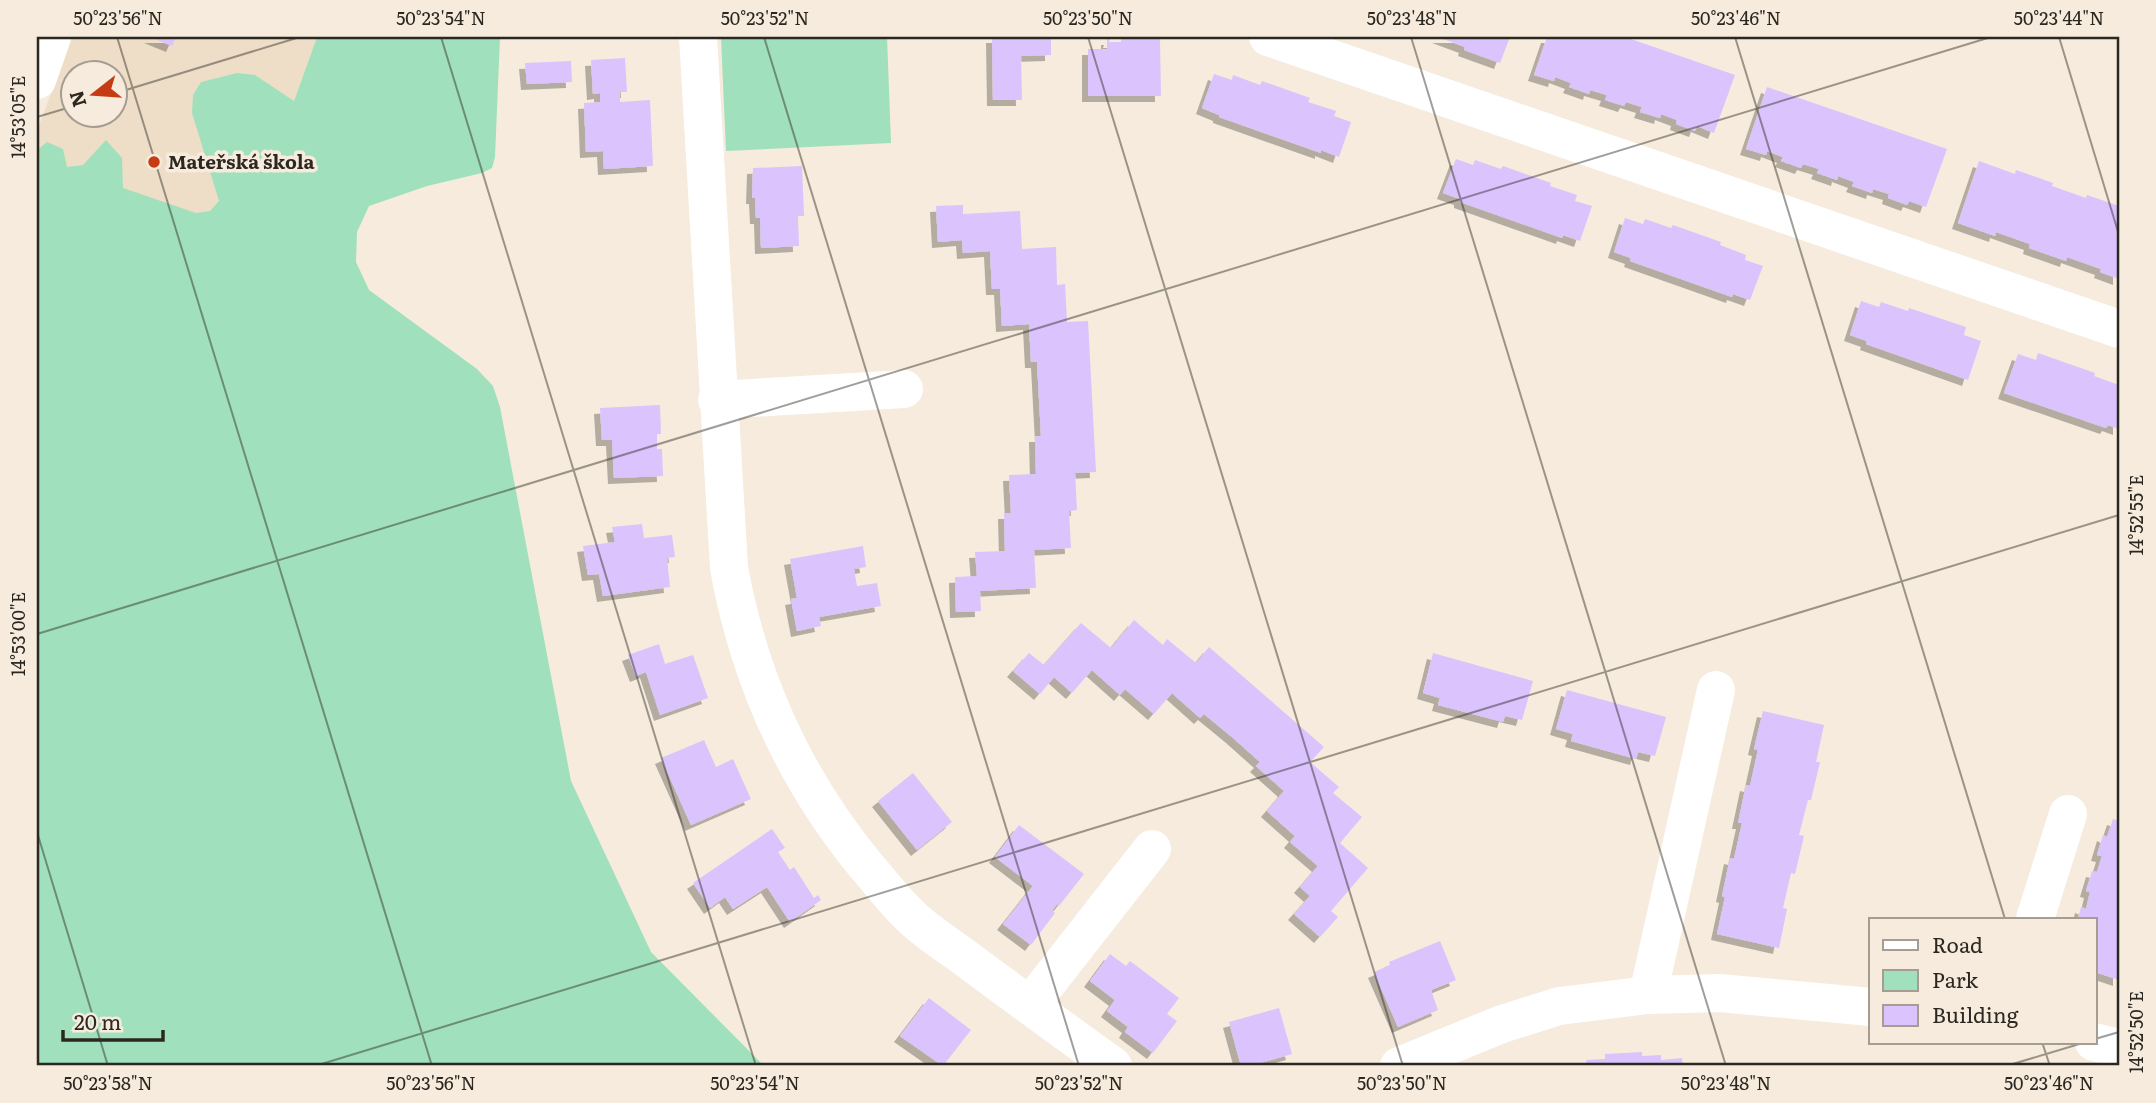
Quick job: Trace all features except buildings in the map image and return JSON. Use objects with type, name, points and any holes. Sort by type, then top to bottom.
[{"type":"street","points":[[37,80],[52,37]]},
{"type":"street","points":[[698,37],[731,580],[746,643],[778,726],[828,815],[885,888],[916,921],[1113,1066]]},
{"type":"street","points":[[1268,37],[2119,329]]},
{"type":"street","points":[[718,400],[904,389]]},
{"type":"street","points":[[1648,995],[1716,690]]},
{"type":"street","points":[[2035,918],[2068,814]]},
{"type":"street","points":[[1030,1005],[1152,849]]},
{"type":"street","points":[[1399,1066],[1502,1024],[1559,1006],[1648,995],[1720,993],[1869,1007]]},
{"type":"street","points":[[2096,1042],[2119,1048]]},
{"type":"shaded area","name":"Mateřská škola","points":[[72,37],[317,37],[232,271],[37,192],[37,131],[60,69],[60,130],[130,130],[130,60],[63,60]]},
{"type":"green space","points":[[317,37],[500,37],[495,157],[492,168],[369,206],[357,232],[356,262],[369,290],[477,369],[493,386],[500,407],[571,781],[651,952],[764,1066],[37,1066],[37,150],[47,142],[63,149],[67,167],[83,165],[106,140],[122,158],[123,188],[196,213],[210,211],[219,201],[192,113],[193,95],[201,82],[237,73],[255,75],[294,101]]},
{"type":"green space","points":[[721,37],[887,37],[891,143],[726,151]]},
{"type":"place","name":"Mateřská škola","points":[[154,162]]}]
